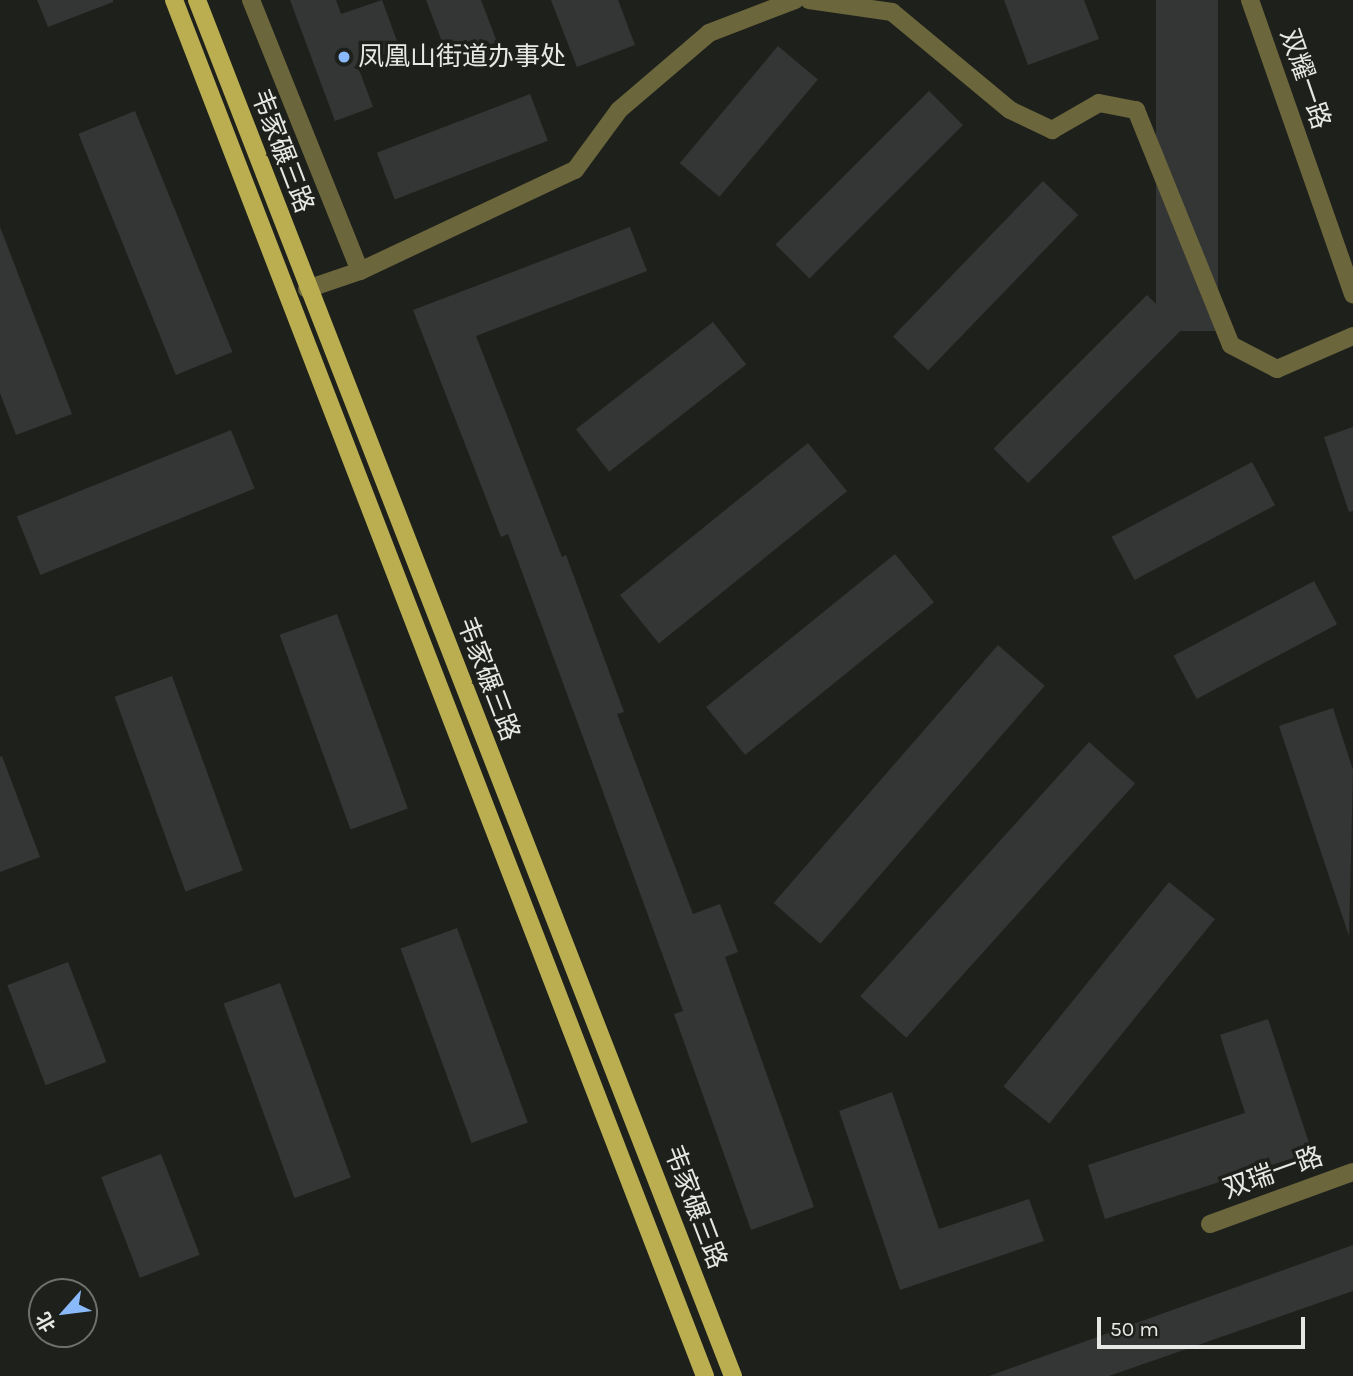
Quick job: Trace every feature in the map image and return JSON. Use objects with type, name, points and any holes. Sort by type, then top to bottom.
[{"type":"main road","name":"韦家碾三路","points":[[174,0],[705,1376]]},
{"type":"main road","name":"韦家碾三路","points":[[199,1],[307,289],[733,1376]]},
{"type":"street","points":[[251,0],[360,271]]},
{"type":"street","points":[[307,289],[360,271],[575,170],[619,110],[709,33],[795,0]]},
{"type":"street","points":[[809,0],[892,12],[1010,110],[1052,130],[1099,103],[1136,110],[1231,345],[1277,369],[1353,336]]},
{"type":"street","name":"双耀一路","points":[[1250,0],[1353,294]]},
{"type":"street","name":"双瑞一路","points":[[1210,1224],[1353,1172]]},
{"type":"building","points":[[37,0],[113,0],[113,2],[48,27]]},
{"type":"building","name":"凤凰山街道办事处","points":[[290,0],[336,0],[341,14],[382,0],[400,49],[357,64],[373,107],[335,121]]},
{"type":"building","points":[[426,0],[481,0],[497,42],[449,60]]},
{"type":"building","points":[[551,0],[618,0],[635,45],[577,67]]},
{"type":"building","points":[[1004,0],[1084,0],[1099,39],[1028,65]]},
{"type":"building","points":[[1156,0],[1218,0],[1218,331],[1156,331]]},
{"type":"building","points":[[778,46],[818,79],[719,197],[680,163]]},
{"type":"building","points":[[929,91],[963,125],[809,278],[776,244]]},
{"type":"building","points":[[530,94],[548,141],[395,199],[377,153]]},
{"type":"building","points":[[135,111],[232,352],[176,375],[78,134]]},
{"type":"building","points":[[1043,181],[1078,215],[928,370],[893,336]]},
{"type":"building","points":[[0,227],[72,414],[16,435],[0,393]]},
{"type":"building","points":[[630,227],[647,271],[476,336],[562,557],[566,555],[624,712],[617,714],[693,914],[720,904],[738,952],[725,957],[814,1207],[751,1230],[674,1014],[683,1011],[591,759],[508,534],[501,537],[413,310]]},
{"type":"building","points":[[1147,295],[1182,330],[1028,483],[994,448]]},
{"type":"building","points":[[713,322],[746,365],[609,472],[576,429]]},
{"type":"building","points":[[1353,427],[1353,511],[1349,512],[1324,437]]},
{"type":"building","points":[[231,430],[255,488],[40,575],[17,517]]},
{"type":"building","points":[[808,443],[847,491],[659,643],[620,595]]},
{"type":"building","points":[[1252,462],[1275,505],[1135,580],[1112,537]]},
{"type":"building","points":[[895,554],[934,602],[745,755],[706,707]]},
{"type":"building","points":[[1314,581],[1337,624],[1197,699],[1174,656]]},
{"type":"building","points":[[337,614],[408,809],[350,829],[280,635]]},
{"type":"building","points":[[998,645],[1045,686],[820,944],[774,903]]},
{"type":"building","points":[[172,676],[243,871],[185,891],[115,697]]},
{"type":"building","points":[[1333,708],[1353,770],[1349,936],[1279,726]]},
{"type":"building","points":[[1089,742],[1135,783],[906,1038],[860,996]]},
{"type":"building","points":[[2,756],[40,857],[0,872],[0,757]]},
{"type":"building","points":[[1169,882],[1215,919],[1049,1124],[1003,1086]]},
{"type":"building","points":[[457,928],[528,1123],[471,1143],[401,949]]},
{"type":"building","points":[[68,962],[106,1062],[46,1085],[7,985]]},
{"type":"building","points":[[280,983],[351,1178],[294,1198],[224,1004]]},
{"type":"building","points":[[1268,1019],[1312,1152],[1105,1219],[1088,1165],[1245,1113],[1220,1035]]},
{"type":"building","points":[[892,1092],[939,1229],[1029,1199],[1044,1241],[900,1290],[839,1111]]},
{"type":"building","points":[[161,1154],[200,1255],[140,1278],[101,1177]]},
{"type":"building","points":[[1353,1245],[1353,1291],[1109,1376],[989,1376]]},
{"type":"place","name":"凤凰山街道办事处","points":[[344,57]]}]
